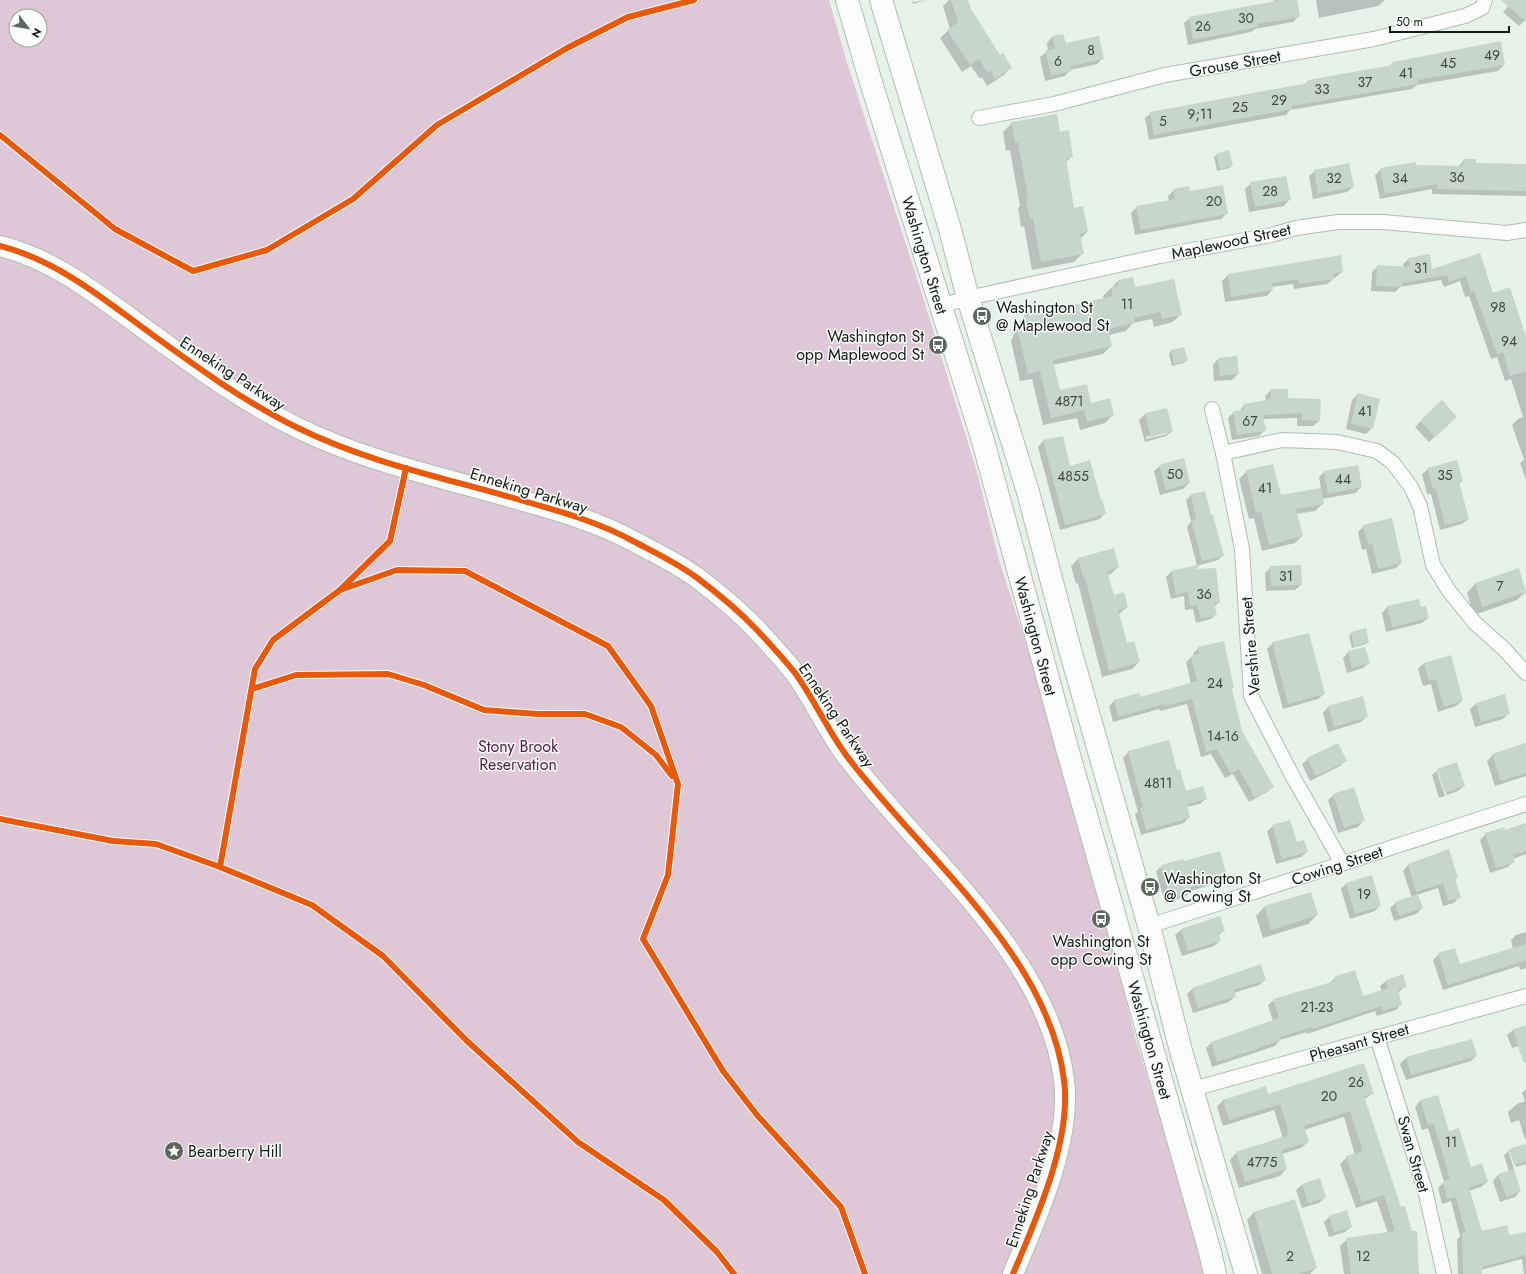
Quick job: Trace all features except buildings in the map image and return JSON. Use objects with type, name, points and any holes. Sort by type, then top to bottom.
[{"type":"main road","name":"Washington Street","points":[[847,0],[870,79],[983,441],[1067,748],[1215,1274]]},
{"type":"main road","name":"Washington Street","points":[[881,0],[950,229],[968,298],[1028,492],[1113,805],[1149,926],[1181,1051],[1246,1274]]},
{"type":"main road","name":"Enneking Parkway","points":[[0,246],[41,260],[81,283],[186,360],[296,428],[346,448],[406,468],[568,514],[628,538],[695,576],[755,628],[795,673],[844,752],[887,807],[970,899],[1003,942],[1041,1002],[1055,1039],[1065,1082],[1064,1124],[1058,1152],[1036,1219],[1013,1274]]},
{"type":"street","name":"Grouse Street","points":[[979,118],[1054,104],[1165,75],[1374,39],[1465,16],[1482,8],[1485,0]]},
{"type":"street","name":"Maplewood Street","points":[[941,306],[968,298],[1160,256],[1271,235],[1296,228],[1338,222],[1383,222],[1507,233],[1526,230]]},
{"type":"street","name":"Vershire Street","points":[[1212,409],[1223,453],[1242,549],[1251,696],[1293,777],[1342,863]]},
{"type":"street","points":[[1223,453],[1282,440],[1338,442],[1377,452],[1393,463],[1411,487],[1420,506],[1433,565],[1449,591],[1474,623],[1504,649],[1526,674]]},
{"type":"street","name":"Cowing Street","points":[[1149,926],[1526,804]]},
{"type":"street","name":"Pheasant Street","points":[[1193,1089],[1526,996]]},
{"type":"street","name":"Swan Street","points":[[1377,1037],[1425,1190],[1444,1274]]},
{"type":"green space","name":"Stony Brook Reservation","points":[[0,0],[829,0],[847,63],[917,278],[977,472],[999,560],[1050,719],[1101,900],[1135,1037],[1187,1206],[1203,1274],[0,1274]]},
{"type":"cycle path","points":[[0,135],[115,229],[193,271],[267,250],[353,199],[437,125],[567,48],[628,17],[694,0]]},
{"type":"cycle path","points":[[0,246],[21,252],[40,260],[77,281],[219,382],[276,417],[323,440],[352,451],[581,518],[608,529],[673,562],[689,572],[736,609],[750,623],[795,673],[846,755],[876,792],[977,907],[1008,947],[1034,990],[1053,1034],[1064,1080],[1065,1103],[1063,1128],[1050,1179],[1032,1229],[1013,1274]]},
{"type":"cycle path","points":[[220,867],[255,669],[273,640],[340,590],[390,541],[406,468]]},
{"type":"cycle path","points":[[340,590],[397,570],[465,571],[608,646],[651,706],[678,784],[668,875],[643,939],[723,1071],[757,1115],[841,1207],[865,1274]]},
{"type":"cycle path","points":[[252,689],[296,675],[388,674],[424,685],[484,710],[537,714],[585,714],[621,727],[656,755],[672,776]]},
{"type":"cycle path","points":[[0,819],[113,841],[156,844],[220,867],[312,905],[383,956],[466,1040],[578,1142],[664,1200],[717,1252],[734,1274]]},
{"type":"place","name":"Washington St @ Maplewood St","points":[[982,316]]},
{"type":"place","name":"Washington St opp Maplewood St","points":[[938,345]]},
{"type":"place","name":"Washington St @ Cowing St","points":[[1150,887]]},
{"type":"place","name":"Washington St opp Cowing St","points":[[1101,919]]},
{"type":"place","name":"Bearberry Hill","points":[[174,1151]]}]
